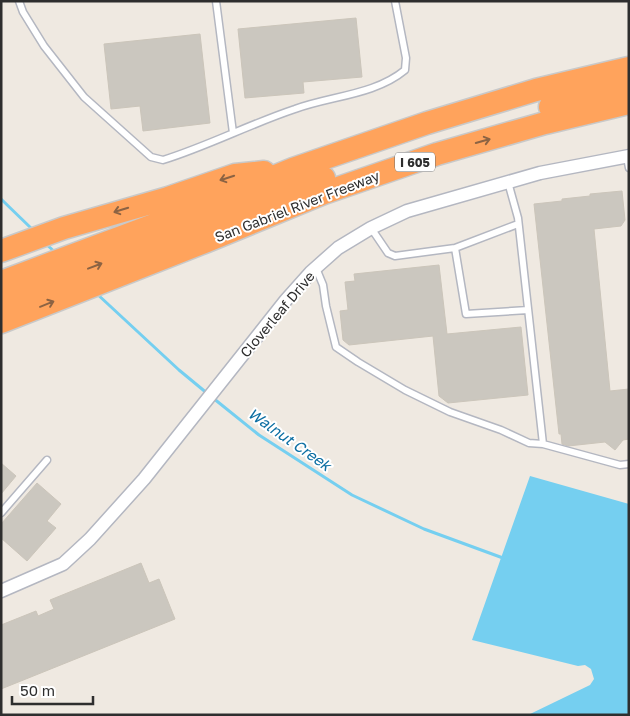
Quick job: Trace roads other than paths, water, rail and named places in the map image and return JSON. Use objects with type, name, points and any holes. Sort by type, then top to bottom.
[{"type":"highway","name":"San Gabriel River Freeway","points":[[1,322],[193,224],[293,169],[427,123],[536,90],[629,68]]},
{"type":"highway","points":[[193,224],[202,218],[306,176],[418,137],[535,103],[629,80]]},
{"type":"highway","points":[[1,305],[193,224],[387,155],[480,126],[629,87]]},
{"type":"highway","name":"San Gabriel River Freeway","points":[[1,282],[193,224],[324,193],[437,154],[545,123],[629,103]]},
{"type":"highway","points":[[1,251],[64,228],[168,198],[235,175],[293,169]]},
{"type":"street","name":"Cloverleaf Drive","points":[[1,591],[63,564],[90,539],[144,479],[286,300],[338,248],[372,228],[407,211],[540,173],[628,160]]},
{"type":"lane","points":[[19,1],[23,12],[44,46],[84,97],[151,157],[163,160],[310,103],[349,96],[396,77],[405,70],[406,58],[395,1]]},
{"type":"lane","points":[[216,1],[233,132]]},
{"type":"lane","points":[[508,182],[518,224],[543,444]]},
{"type":"lane","points":[[372,228],[388,253],[395,256],[455,248],[518,224]]},
{"type":"lane","points":[[455,248],[466,314],[528,310]]},
{"type":"lane","points":[[316,268],[323,285],[336,347],[358,362],[397,385],[450,412],[501,430],[529,443],[543,444],[620,465],[629,464]]},
{"type":"lane","points":[[1,513],[47,460]]},
{"type":"water","points":[[530,476],[629,504],[629,715],[528,715],[590,685],[594,679],[591,669],[585,665],[578,666],[472,640]]},
{"type":"waterway","name":"Walnut Creek","points":[[1,199],[33,230]]},
{"type":"waterway","name":"Walnut Creek","points":[[46,244],[56,253]]},
{"type":"waterway","name":"Walnut Creek","points":[[96,293],[179,370],[208,394]]},
{"type":"waterway","name":"Walnut Creek","points":[[213,398],[259,435],[352,495],[424,529],[503,558]]}]
